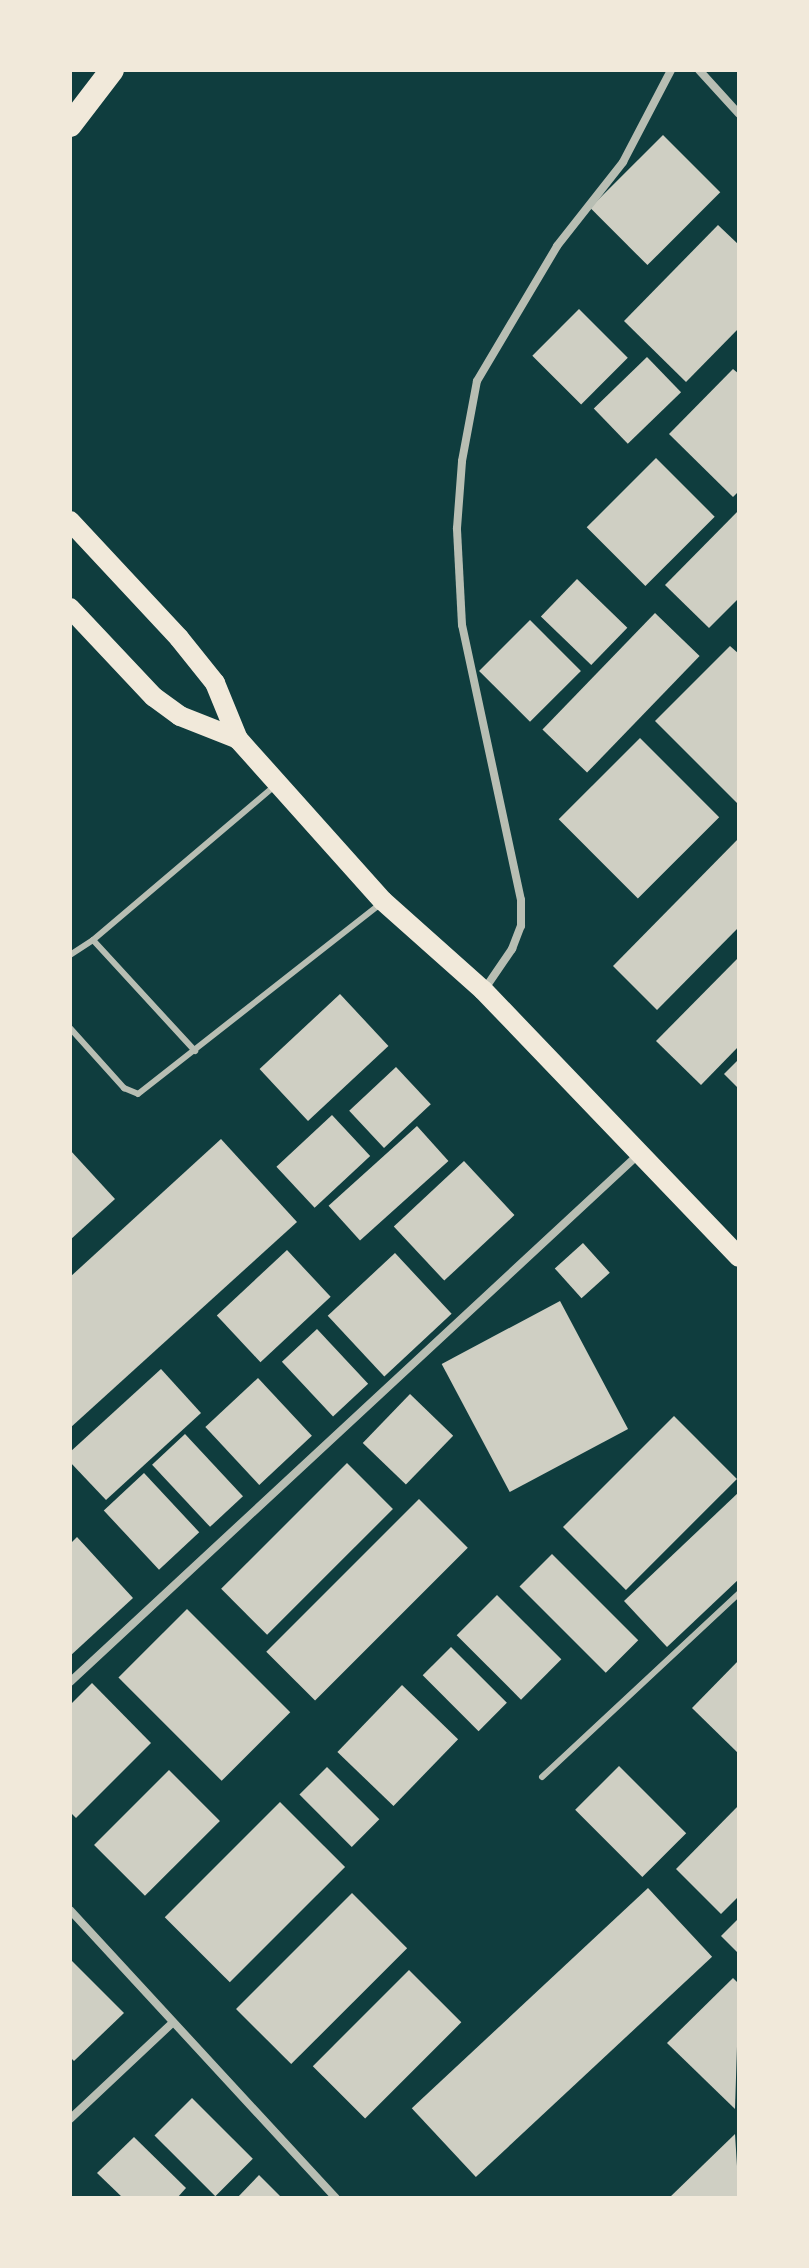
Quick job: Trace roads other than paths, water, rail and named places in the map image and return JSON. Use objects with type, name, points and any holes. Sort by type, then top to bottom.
[{"type":"highway","points":[[70,125],[112,70]]},
{"type":"main road","points":[[70,521],[215,683],[238,739],[383,901],[483,990],[739,1257]]},
{"type":"main road","points":[[70,608],[154,697],[180,716],[238,739]]},
{"type":"street","points":[[483,990],[512,949],[521,926],[521,900],[462,625],[457,528],[462,461],[477,381],[557,246],[623,162],[671,70]]},
{"type":"street","points":[[699,70],[739,114]]},
{"type":"street","points":[[70,1682],[640,1153]]},
{"type":"street","points":[[70,1910],[171,2024],[336,2198]]},
{"type":"street","points":[[70,2119],[171,2024]]},
{"type":"lane","points":[[70,955],[93,940],[278,783]]},
{"type":"lane","points":[[70,1028],[129,1093],[138,1094],[383,901]]},
{"type":"lane","points":[[93,940],[195,1051]]},
{"type":"lane","points":[[542,1777],[739,1593]]}]
